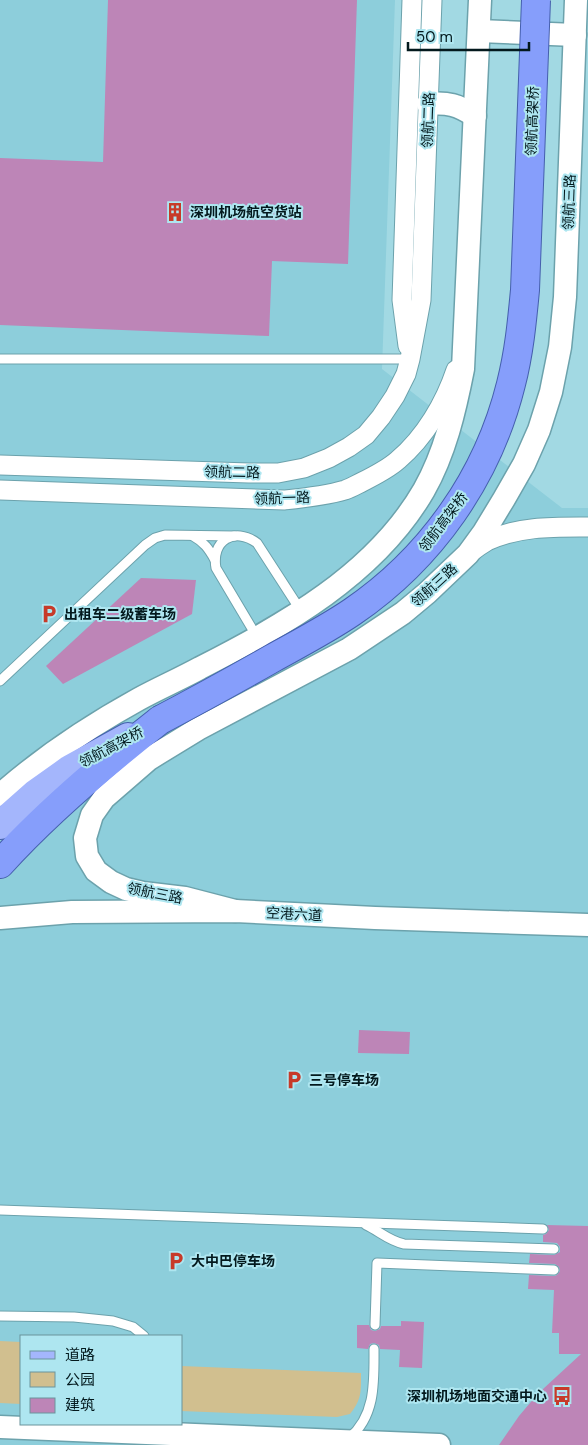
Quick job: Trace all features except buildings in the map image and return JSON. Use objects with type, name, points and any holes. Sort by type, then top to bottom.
[{"type":"highway","points":[[522,0],[534,60]]},
{"type":"highway","name":"领航高架桥","points":[[160,720],[336,622],[393,581],[424,550],[455,510],[483,464],[498,427],[520,336],[525,290],[536,0]]},
{"type":"highway","points":[[0,864],[65,800],[122,750],[160,720]]},
{"type":"main road","name":"领航高架桥","points":[[0,825],[35,794],[70,769],[160,720]]},
{"type":"street","name":"领航二路","points":[[410,359],[402,300],[412,0]]},
{"type":"street","name":"领航二路","points":[[0,465],[278,473],[304,468],[330,458],[366,434],[381,417],[395,396],[406,374],[421,300],[432,0]]},
{"type":"street","points":[[0,795],[52,754],[92,727],[302,611],[345,580],[371,558],[407,517],[424,490],[437,464],[449,429],[463,369],[480,0]]},
{"type":"street","name":"领航三路","points":[[235,911],[185,898],[126,889],[111,882],[96,870],[87,856],[85,838],[92,815],[104,798],[148,759],[189,734],[349,649],[381,628],[427,593],[468,554],[504,499],[524,464],[539,430],[551,392],[560,347],[565,297],[576,0]]},
{"type":"street","points":[[479,31],[575,35]]},
{"type":"street","points":[[428,104],[450,103],[460,106],[475,116]]},
{"type":"street","name":"领航一路","points":[[0,490],[284,500],[316,497],[346,490],[398,461],[420,437],[450,387],[458,361],[465,322]]},
{"type":"street","points":[[468,554],[486,541],[512,532],[541,527],[588,527]]},
{"type":"street","points":[[345,580],[367,576],[377,580],[384,586],[392,601],[388,618],[381,628]]},
{"type":"street","points":[[159,689],[189,734]]},
{"type":"street","name":"空港六道","points":[[0,918],[72,912],[235,911],[577,927]]},
{"type":"street","points":[[0,1427],[121,1428],[308,1442],[345,1441],[439,1445]]},
{"type":"lane","points":[[0,359],[410,359]]},
{"type":"lane","points":[[0,681],[145,545],[155,538],[164,536],[242,536],[250,538],[257,543],[302,611]]},
{"type":"lane","points":[[193,536],[209,548],[215,560]]},
{"type":"lane","points":[[234,536],[226,539],[216,552],[216,568],[257,637]]},
{"type":"lane","points":[[0,1210],[544,1229]]},
{"type":"lane","points":[[359,1222],[374,1228],[391,1240],[404,1244],[554,1249]]},
{"type":"lane","points":[[375,1325],[377,1263],[554,1270]]},
{"type":"lane","points":[[0,1316],[113,1321],[132,1327],[143,1335]]},
{"type":"lane","points":[[345,1441],[359,1429],[370,1408],[373,1389],[374,1349]]},
{"type":"shaded area","points":[[0,0],[395,0],[382,369],[562,508],[588,508],[588,1445],[0,1445]]},
{"type":"green space","points":[[0,1341],[20,1342],[20,1404],[0,1403]]},
{"type":"green space","points":[[182,1366],[361,1373],[360,1395],[357,1404],[350,1414],[337,1417],[182,1411]]},
{"type":"place","name":"深圳机场航空货站","points":[[175,212]]},
{"type":"place","name":"出租车二级蓄车场","points":[[49,614]]},
{"type":"place","name":"三号停车场","points":[[294,1080]]},
{"type":"place","name":"大中巴停车场","points":[[176,1261]]},
{"type":"place","name":"深圳机场地面交通中心","points":[[562,1396]]}]
